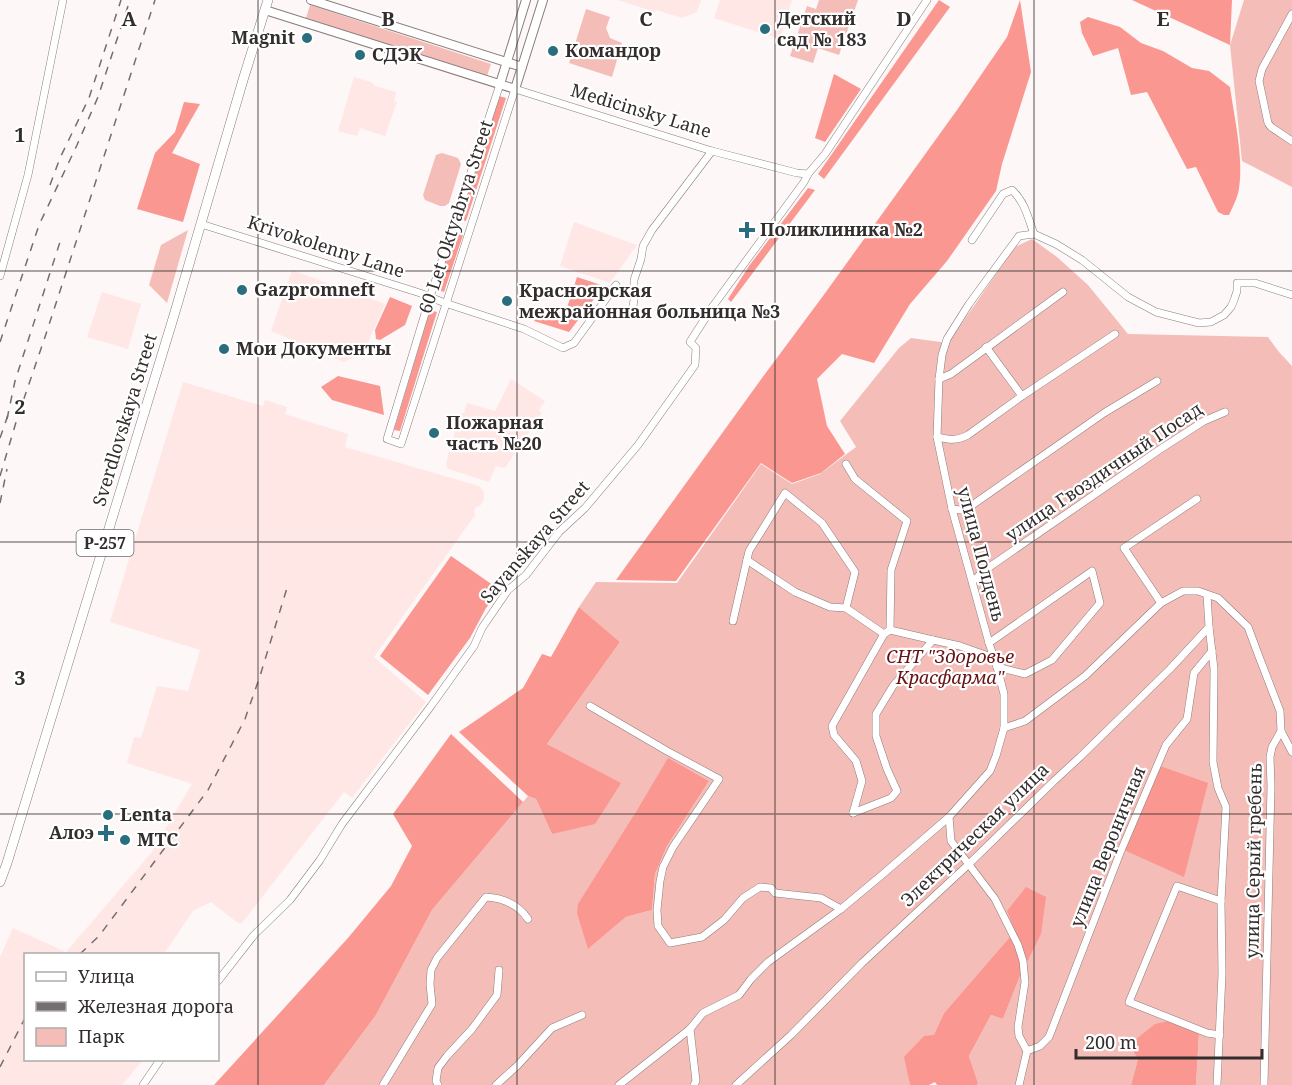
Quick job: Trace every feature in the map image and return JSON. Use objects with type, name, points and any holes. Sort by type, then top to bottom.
[{"type":"highway","name":"Sverdlovskaya Street","points":[[0,882],[83,617],[268,0]]},
{"type":"main road","points":[[311,0],[522,67]]},
{"type":"main road","name":"60 Let Oktyabrya Street","points":[[500,84],[526,0]]},
{"type":"main road","name":"60 Let Oktyabrya Street","points":[[515,89],[543,0]]},
{"type":"main road","name":"Medicinsky Lane","points":[[265,10],[515,89]]},
{"type":"street","points":[[0,276],[28,175],[63,0]]},
{"type":"street","points":[[808,174],[825,154],[927,0]]},
{"type":"street","points":[[1291,139],[1268,123],[1259,81],[1262,69],[1292,14]]},
{"type":"street","name":"60 Let Oktyabrya Street","points":[[500,84],[430,297],[387,439],[401,444],[515,89]]},
{"type":"street","name":"Medicinsky Lane","points":[[515,89],[712,151],[808,174]]},
{"type":"street","points":[[632,312],[634,279],[643,246],[652,230],[712,151]]},
{"type":"street","name":"Sayanskaya Street","points":[[219,980],[254,935],[290,900],[320,860],[342,824],[474,646],[482,628],[508,590],[526,575],[560,532],[585,508],[638,445],[695,365],[696,348],[690,342],[713,306],[808,174]]},
{"type":"street","points":[[972,240],[1003,194],[1012,190],[1027,211],[1034,234],[1082,260],[1128,297],[1156,312],[1199,323],[1211,322],[1224,315],[1231,307],[1237,291],[1237,283],[1254,283],[1292,294]]},
{"type":"street","points":[[455,223],[471,227]]},
{"type":"street","name":"Krivokolenny Lane","points":[[201,224],[524,329],[563,348],[574,343],[616,285]]},
{"type":"street","name":"улица Полдень","points":[[619,1085],[690,1029],[703,1013],[739,995],[768,962],[841,909],[949,817],[990,771],[1004,728],[1004,694],[952,509],[937,437],[939,379],[947,339],[958,321],[1020,236],[1034,234]]},
{"type":"street","points":[[939,379],[951,374],[1063,292]]},
{"type":"street","points":[[937,437],[951,441],[968,435],[1115,334]]},
{"type":"street","points":[[986,347],[1022,396]]},
{"type":"street","points":[[952,509],[968,508],[1104,413],[1157,381]]},
{"type":"street","name":"улица Гвоздичный Посад","points":[[973,581],[985,570],[1159,450],[1204,421],[1226,412]]},
{"type":"street","points":[[846,464],[855,479],[907,521],[891,570],[887,632],[832,726],[834,735],[856,761],[862,781],[853,813],[891,798],[897,791],[876,736],[876,714],[893,686],[933,640]]},
{"type":"street","points":[[733,621],[749,550],[785,493],[822,523],[855,572],[846,608]]},
{"type":"street","points":[[1161,603],[1124,548],[1197,499]]},
{"type":"street","points":[[747,560],[795,592],[830,607],[846,608],[887,632],[960,646],[994,658]]},
{"type":"street","points":[[989,643],[1092,571],[1100,603],[1052,660],[1024,674],[997,667]]},
{"type":"street","points":[[1004,728],[1025,721],[1085,676],[1161,603],[1184,591],[1198,591],[1218,598],[1248,627],[1280,711],[1281,731],[1292,752]]},
{"type":"street","points":[[1207,595],[1214,669],[1213,762],[1218,788],[1226,807],[1221,901],[1222,974],[1217,1085]]},
{"type":"street","name":"Электрическая улица","points":[[736,1085],[791,1035],[887,938],[969,864],[1089,749],[1209,627]]},
{"type":"street","name":"улица Вероничная","points":[[1027,1051],[1040,1046],[1049,1037],[1120,853],[1166,745],[1187,719],[1194,673],[1212,651]]},
{"type":"street","points":[[590,706],[719,779],[673,847],[663,867],[657,910],[658,926],[670,943],[702,937],[724,920],[743,898],[760,887],[771,888],[775,893],[821,898],[841,909]]},
{"type":"street","name":"улица Серый гребень","points":[[1264,1085],[1270,757],[1272,747],[1281,731]]},
{"type":"street","points":[[949,817],[951,841],[995,899],[1018,945],[1023,962],[1025,982],[1018,1027],[1019,1036],[1027,1051],[1019,1085]]},
{"type":"street","points":[[1220,1035],[1207,1033],[1129,1002],[1177,886],[1221,901]]},
{"type":"street","points":[[383,1085],[432,1004],[431,970],[437,958],[486,897],[501,898],[523,912],[528,919]]},
{"type":"street","points":[[438,1085],[436,1081],[438,1068],[472,1029],[497,995],[499,970]]},
{"type":"street","points":[[496,1085],[552,1028],[582,1015]]},
{"type":"street","points":[[690,1029],[696,1083]]},
{"type":"street","points":[[143,1085],[159,1061]]},
{"type":"shaded area","points":[[618,0],[701,0],[697,12],[682,18]]},
{"type":"shaded area","name":"Детский сад № 183","points":[[720,0],[792,0],[780,39],[714,18]]},
{"type":"shaded area","points":[[939,0],[950,7],[824,179],[818,174]]},
{"type":"shaded area","points":[[1020,0],[1031,72],[1002,164],[996,191],[947,261],[910,304],[874,363],[842,354],[817,379],[827,426],[845,454],[821,473],[792,483],[761,463],[676,581],[616,580],[957,110],[1007,37]]},
{"type":"shaded area","points":[[1132,0],[1232,0],[1230,45]]},
{"type":"shaded area","points":[[1088,17],[1120,27],[1141,43],[1163,51],[1192,68],[1209,71],[1230,87],[1238,138],[1240,177],[1238,195],[1229,215],[1218,212],[1196,167],[1187,169],[1147,92],[1131,95],[1118,48],[1093,56],[1082,33],[1080,22]]},
{"type":"shaded area","points":[[834,74],[861,89],[825,142],[815,138]]},
{"type":"shaded area","points":[[354,77],[396,92],[394,101],[397,102],[385,136],[360,128],[357,136],[338,131]]},
{"type":"shaded area","points":[[499,96],[506,98],[466,221],[459,219]]},
{"type":"shaded area","points":[[184,102],[200,104],[172,153],[200,164],[183,222],[137,209],[155,153],[175,132]]},
{"type":"shaded area","points":[[808,188],[815,190],[731,302],[728,299],[749,266]]},
{"type":"shaded area","points":[[574,222],[637,245],[610,283],[560,266]]},
{"type":"shaded area","points":[[454,232],[463,235],[444,292],[435,289]]},
{"type":"shaded area","points":[[292,270],[385,304],[363,352],[344,362],[271,331]]},
{"type":"shaded area","points":[[577,277],[604,286],[569,332],[534,321],[539,306],[565,314]]},
{"type":"shaded area","points":[[102,292],[141,304],[128,349],[87,337]]},
{"type":"shaded area","points":[[390,297],[412,306],[405,325],[380,340],[376,339],[375,330]]},
{"type":"shaded area","points":[[430,310],[437,312],[400,431],[394,430]]},
{"type":"shaded area","points":[[338,376],[380,386],[384,415],[332,400],[321,387]]},
{"type":"shaded area","points":[[511,379],[545,401],[539,410],[542,413],[505,468],[496,466],[489,482],[448,469],[446,464],[450,448],[461,413],[464,413],[467,403],[495,411]]},
{"type":"shaded area","points":[[183,382],[263,406],[265,400],[287,407],[285,414],[348,434],[345,447],[479,486],[484,492],[484,499],[480,506],[476,507],[475,515],[374,657],[426,702],[352,798],[344,792],[242,923],[238,923],[211,902],[193,911],[165,953],[24,953],[24,1061],[142,1061],[122,1085],[0,1085],[0,957],[13,928],[66,952],[151,853],[192,784],[127,763],[134,737],[141,738],[157,686],[188,691],[200,650],[110,622]]},
{"type":"shaded area","points":[[451,556],[500,590],[486,608],[470,638],[428,695],[380,656]]},
{"type":"shaded area","points":[[579,607],[620,642],[547,744],[621,783],[595,824],[552,834],[536,799],[528,796],[459,732],[523,688],[542,654],[551,657]]},
{"type":"shaded area","points":[[451,734],[523,802],[432,910],[376,1015],[324,1085],[214,1085],[348,938],[391,886],[412,846],[393,814]]},
{"type":"shaded area","points":[[668,758],[709,781],[667,846],[655,874],[652,910],[626,917],[588,949],[577,913],[578,904]]},
{"type":"shaded area","points":[[1160,766],[1208,783],[1184,877],[1124,850]]},
{"type":"shaded area","points":[[1026,887],[1046,897],[1041,934],[1020,976],[1003,1019],[991,1015],[969,1056],[977,1085],[937,1085],[935,1082],[929,1085],[910,1085],[904,1057],[924,1036],[934,1035],[944,1013],[1015,931],[1007,911]]},
{"type":"shaded area","points":[[1169,1021],[1199,1033],[1196,1085],[1131,1085],[1138,1059],[1132,1049],[1135,1040],[1155,1024]]},
{"type":"green space","points":[[819,0],[858,0],[839,55],[818,48],[813,63],[790,56],[807,6],[816,9]]},
{"type":"green space","points":[[1244,0],[1292,0],[1292,187],[1242,161],[1230,45]]},
{"type":"green space","points":[[310,5],[491,64],[487,76],[306,18]]},
{"type":"green space","points":[[586,9],[610,17],[606,28],[610,38],[622,43],[612,77],[569,63]]},
{"type":"green space","points":[[442,153],[458,158],[461,164],[449,203],[445,206],[425,200],[423,195],[436,155]]},
{"type":"green space","points":[[188,230],[167,303],[149,285],[161,245]]},
{"type":"green space","name":"СНТ \"Здоровье Красфарма\"","points":[[1032,239],[1057,257],[1088,285],[1128,334],[1268,337],[1292,366],[1292,1085],[1196,1085],[1199,1033],[1138,1059],[1131,1085],[977,1085],[969,1056],[991,1015],[1003,1019],[1020,976],[1015,931],[944,1013],[934,1036],[905,1057],[910,1085],[324,1085],[376,1015],[432,910],[528,796],[536,799],[552,834],[620,783],[547,744],[620,642],[579,607],[596,582],[677,583],[761,464],[792,484],[820,474],[856,447],[840,421],[899,348],[911,338],[948,343],[1015,247]],"holes":[[[668,759],[709,781],[667,846],[655,874],[652,910],[626,917],[588,949],[634,815]]]},
{"type":"railway","points":[[50,185],[60,158],[89,98],[121,0]]},
{"type":"railway","points":[[0,342],[39,225],[98,97],[130,0]]},
{"type":"railway","points":[[0,476],[155,0]]},
{"type":"railway","points":[[7,419],[15,381],[60,242]]},
{"type":"railway","points":[[0,438],[9,412]]},
{"type":"railway","points":[[0,503],[7,469]]},
{"type":"railway","points":[[81,953],[99,936],[208,790],[245,719],[287,588]]},
{"type":"railway","points":[[0,1067],[24,1020]]},
{"type":"place","name":"Детский сад № 183","points":[[765,29]]},
{"type":"place","name":"Magnit","points":[[307,38]]},
{"type":"place","name":"Командор","points":[[553,51]]},
{"type":"place","name":"СДЭК","points":[[360,55]]},
{"type":"place","name":"Поликлиника №2","points":[[747,230]]},
{"type":"place","name":"Gazpromneft","points":[[242,290]]},
{"type":"place","name":"Красноярская межрайонная больница №3","points":[[507,301]]},
{"type":"place","name":"Мои Документы","points":[[224,349]]},
{"type":"place","name":"Пожарная часть №20","points":[[434,433]]},
{"type":"place","name":"Lenta","points":[[108,815]]},
{"type":"place","name":"Алоэ","points":[[106,833]]},
{"type":"place","name":"МТС","points":[[125,840]]}]
